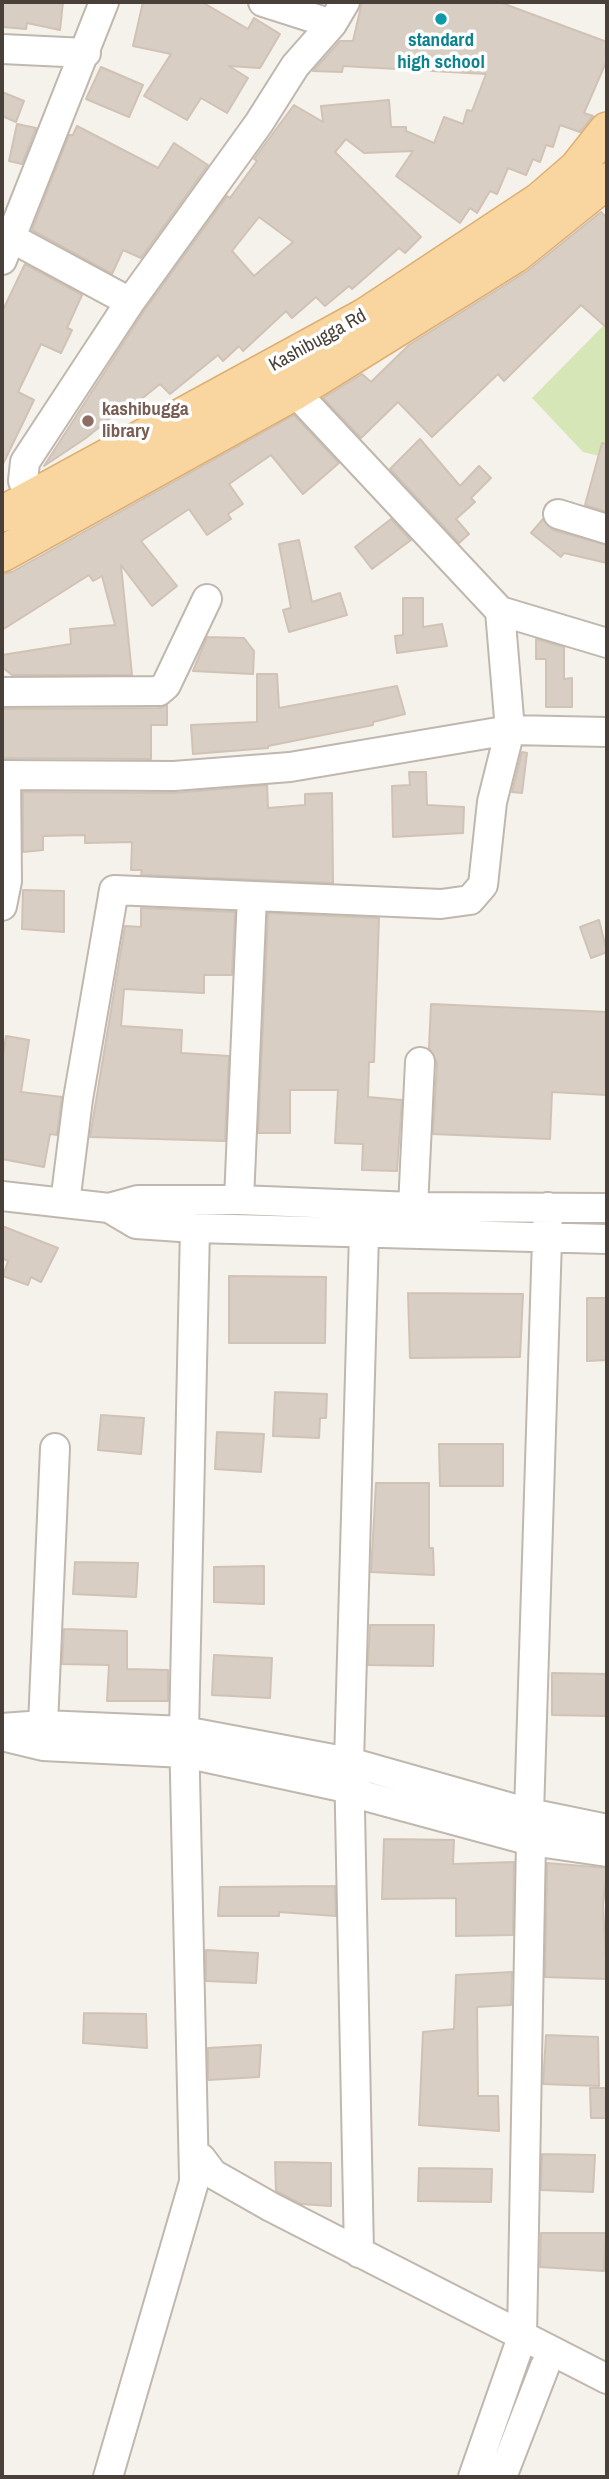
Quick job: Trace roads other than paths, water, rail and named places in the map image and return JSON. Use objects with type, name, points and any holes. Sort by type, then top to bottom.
[{"type":"main road","name":"Kashibugga Rd","points":[[2,554],[295,392],[515,255],[597,175],[607,130]]},
{"type":"main road","name":"Kashibugga Rd","points":[[14,506],[365,316],[540,200],[597,175]]},
{"type":"street","points":[[104,2],[86,53],[5,243],[130,302]]},
{"type":"street","points":[[263,2],[338,13]]},
{"type":"street","points":[[43,531],[14,506],[23,481],[25,461],[130,302],[259,123],[295,66],[338,13]]},
{"type":"street","points":[[2,49],[86,53]]},
{"type":"street","points":[[295,392],[500,611],[607,643]]},
{"type":"street","points":[[558,514],[607,529]]},
{"type":"street","points":[[2,692],[159,691],[166,685],[208,599]]},
{"type":"street","points":[[65,1203],[78,1099],[114,890],[441,904],[470,900],[484,885],[492,802],[510,730],[500,611]]},
{"type":"street","points":[[2,906],[7,881],[4,775],[174,776],[290,767],[510,730],[607,732]]},
{"type":"street","points":[[239,1200],[252,896]]},
{"type":"street","points":[[413,1207],[420,1062]]},
{"type":"street","points":[[2,1196],[109,1208],[138,1200],[239,1200],[413,1207],[607,1208]]},
{"type":"street","points":[[473,2477],[521,2345],[555,1207]]},
{"type":"street","points":[[109,1208],[136,1224],[372,1234],[607,1239]]},
{"type":"street","points":[[108,2477],[203,2176],[193,1744],[203,1228]]},
{"type":"street","points":[[359,2253],[357,1779],[372,1234]]},
{"type":"street","points":[[43,1725],[55,1448]]},
{"type":"street","points":[[2,1728],[43,1725],[193,1744],[357,1779],[538,1828],[607,1852]]},
{"type":"street","points":[[2,1736],[43,1746],[193,1744]]},
{"type":"street","points":[[538,1828],[607,1829]]},
{"type":"street","points":[[203,2176],[359,2253],[521,2345],[545,2366],[607,2398]]},
{"type":"street","points":[[203,2176],[343,2266],[521,2345],[607,2379]]},
{"type":"street","points":[[502,2477],[545,2366]]},
{"type":"place","name":"standard high school","points":[[441,19]]},
{"type":"place","name":"kashibugga library","points":[[88,421]]}]
